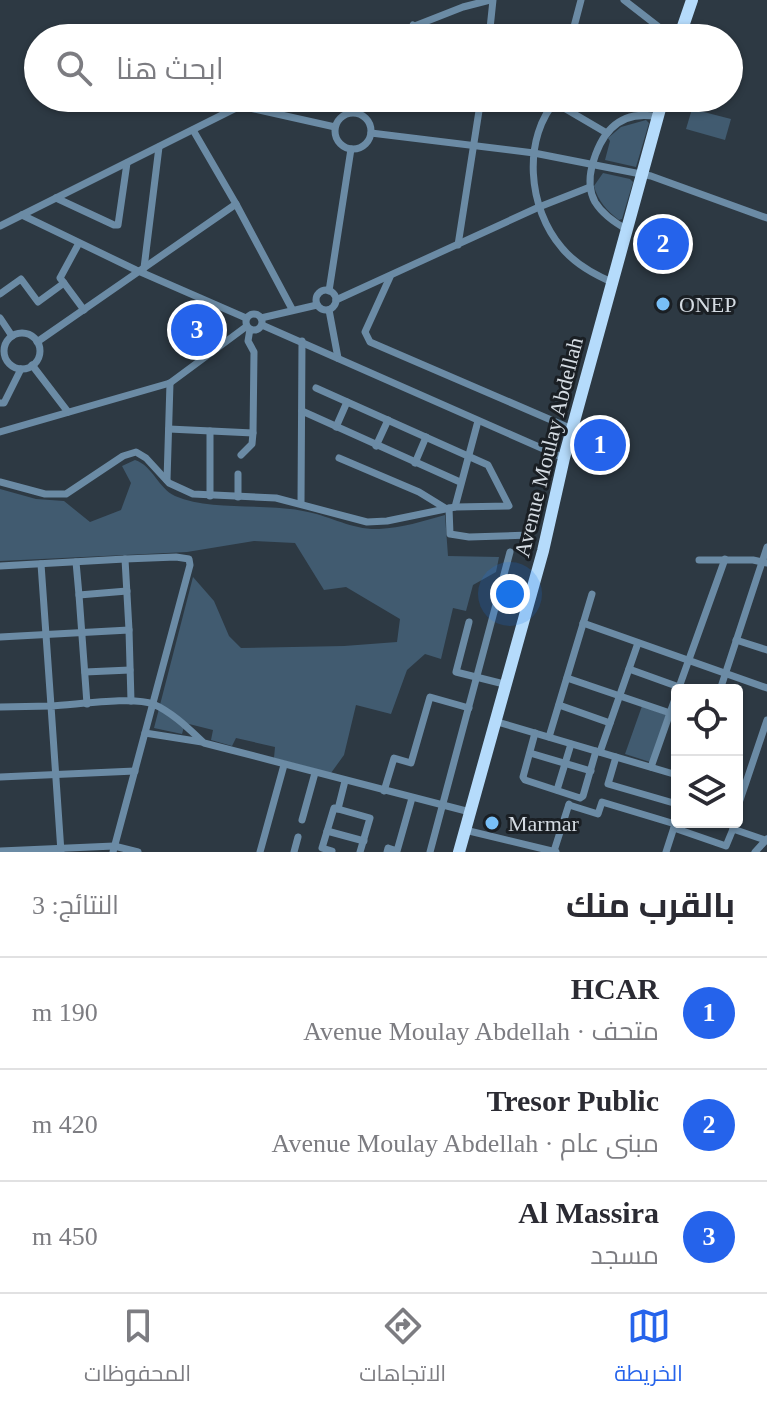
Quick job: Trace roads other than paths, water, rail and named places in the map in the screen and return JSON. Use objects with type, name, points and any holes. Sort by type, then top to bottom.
[{"type":"main road","points":[[682,24],[692,0]]},
{"type":"main road","name":"Avenue Moulay Abdellah","points":[[459,852],[543,551],[564,458],[659,112]]},
{"type":"street","points":[[416,24],[492,0],[490,24]]},
{"type":"street","points":[[575,24],[581,0]]},
{"type":"street","points":[[624,0],[657,24]]},
{"type":"street","points":[[0,226],[229,112]]},
{"type":"street","points":[[268,112],[335,127]]},
{"type":"street","points":[[355,112],[367,119],[371,133],[366,144],[351,149],[338,142],[335,127],[340,117],[355,112]]},
{"type":"street","points":[[458,245],[479,112]]},
{"type":"street","points":[[548,112],[534,153],[539,207],[563,249],[591,272],[614,283]]},
{"type":"street","points":[[573,112],[605,132]]},
{"type":"street","points":[[628,230],[603,212],[595,202],[590,187],[593,165],[605,132],[634,116],[658,117]]},
{"type":"street","points":[[193,130],[292,309]]},
{"type":"street","points":[[371,133],[534,153],[642,175],[767,218]]},
{"type":"street","points":[[141,270],[159,147]]},
{"type":"street","points":[[329,291],[351,149]]},
{"type":"street","points":[[56,198],[118,225],[127,163]]},
{"type":"street","points":[[336,300],[539,207],[590,187]]},
{"type":"street","points":[[37,342],[236,204]]},
{"type":"street","points":[[22,215],[232,312],[258,329],[262,322],[292,309],[317,305]]},
{"type":"street","points":[[79,243],[60,278],[84,310]]},
{"type":"street","points":[[390,277],[365,332],[370,342],[572,429]]},
{"type":"street","points":[[0,294],[21,279],[38,302],[64,283]]},
{"type":"street","points":[[317,305],[322,310],[334,307],[336,300],[329,291]]},
{"type":"street","points":[[317,305],[318,296],[329,291]]},
{"type":"street","points":[[329,310],[338,358]]},
{"type":"street","points":[[232,312],[234,335]]},
{"type":"street","points":[[241,455],[252,444],[253,433],[254,352],[248,341],[248,324],[253,313],[262,322],[338,358],[564,458]]},
{"type":"street","points":[[0,318],[12,336]]},
{"type":"street","points":[[0,432],[170,383],[248,324]]},
{"type":"street","points":[[23,333],[37,342],[38,357],[32,365],[21,369],[4,364],[5,345],[12,336],[23,333]]},
{"type":"street","points":[[234,335],[248,341]]},
{"type":"street","points":[[301,503],[302,341]]},
{"type":"street","points":[[32,365],[68,412]]},
{"type":"street","points":[[0,403],[4,403],[21,369]]},
{"type":"street","points":[[167,480],[170,383]]},
{"type":"street","points":[[0,482],[45,494],[66,494],[123,456],[136,452],[167,480],[193,494],[276,498],[367,522],[450,508],[509,506],[488,465],[316,388]]},
{"type":"street","points":[[336,427],[347,402]]},
{"type":"street","points":[[302,411],[460,482]]},
{"type":"street","points":[[376,446],[388,420]]},
{"type":"street","points":[[478,421],[450,508],[450,534],[469,537],[529,535]]},
{"type":"street","points":[[169,429],[253,433]]},
{"type":"street","points":[[210,431],[210,496]]},
{"type":"street","points":[[415,463],[426,437]]},
{"type":"street","points":[[339,458],[450,508]]},
{"type":"street","points":[[238,474],[238,497]]},
{"type":"street","points":[[722,684],[765,563],[767,547]]},
{"type":"street","points":[[430,852],[510,552]]},
{"type":"street","points":[[125,559],[131,701]]},
{"type":"street","points":[[0,566],[189,559],[190,565],[113,849]]},
{"type":"street","points":[[680,684],[725,559]]},
{"type":"street","points":[[699,560],[765,563]]},
{"type":"street","points":[[76,562],[87,704]]},
{"type":"street","points":[[41,564],[61,850]]},
{"type":"street","points":[[79,595],[127,591]]},
{"type":"street","points":[[549,737],[592,594]]},
{"type":"street","points":[[469,622],[456,672],[504,684]]},
{"type":"street","points":[[583,623],[767,688]]},
{"type":"street","points":[[0,637],[129,630]]},
{"type":"street","points":[[736,640],[767,650]]},
{"type":"street","points":[[535,733],[523,777],[525,780],[583,796],[638,643]]},
{"type":"street","points":[[629,669],[671,687]]},
{"type":"street","points":[[85,672],[130,670]]},
{"type":"street","points":[[567,678],[670,713]]},
{"type":"street","points":[[384,791],[394,758],[411,763],[430,697],[469,708]]},
{"type":"street","points":[[0,707],[131,701],[152,704],[170,714],[204,743]]},
{"type":"street","points":[[559,705],[610,723]]},
{"type":"street","points":[[651,767],[671,710]]},
{"type":"street","points":[[743,791],[767,720]]},
{"type":"street","points":[[494,721],[671,773]]},
{"type":"street","points":[[145,733],[204,743],[470,812]]},
{"type":"street","points":[[557,790],[571,744]]},
{"type":"street","points":[[530,753],[591,771]]},
{"type":"street","points":[[616,757],[608,784],[671,802]]},
{"type":"street","points":[[260,852],[284,765]]},
{"type":"street","points":[[0,777],[135,771]]},
{"type":"street","points":[[302,820],[315,773]]},
{"type":"street","points":[[338,809],[345,781]]},
{"type":"street","points":[[465,829],[555,852],[572,795]]},
{"type":"street","points":[[387,852],[388,848],[397,851],[412,798]]},
{"type":"street","points":[[569,805],[598,814],[602,802],[671,822]]},
{"type":"street","points":[[338,834],[332,852],[322,848],[334,808],[370,818],[360,852]]},
{"type":"street","points":[[666,852],[673,828]]},
{"type":"street","points":[[686,828],[726,846],[732,828]]},
{"type":"street","points":[[740,828],[766,840],[755,852]]},
{"type":"street","points":[[327,831],[364,841]]},
{"type":"street","points":[[294,852],[298,837]]},
{"type":"street","points":[[519,852],[522,842]]},
{"type":"street","points":[[0,851],[113,849],[138,852]]},
{"type":"place","name":"Tresor Public","points":[[663,244]]},
{"type":"place","name":"ONEP","points":[[663,304]]},
{"type":"place","name":"Al Massira","points":[[197,330]]},
{"type":"place","name":"HCAR","points":[[600,445]]},
{"type":"place","name":"Marmar","points":[[492,823]]}]
